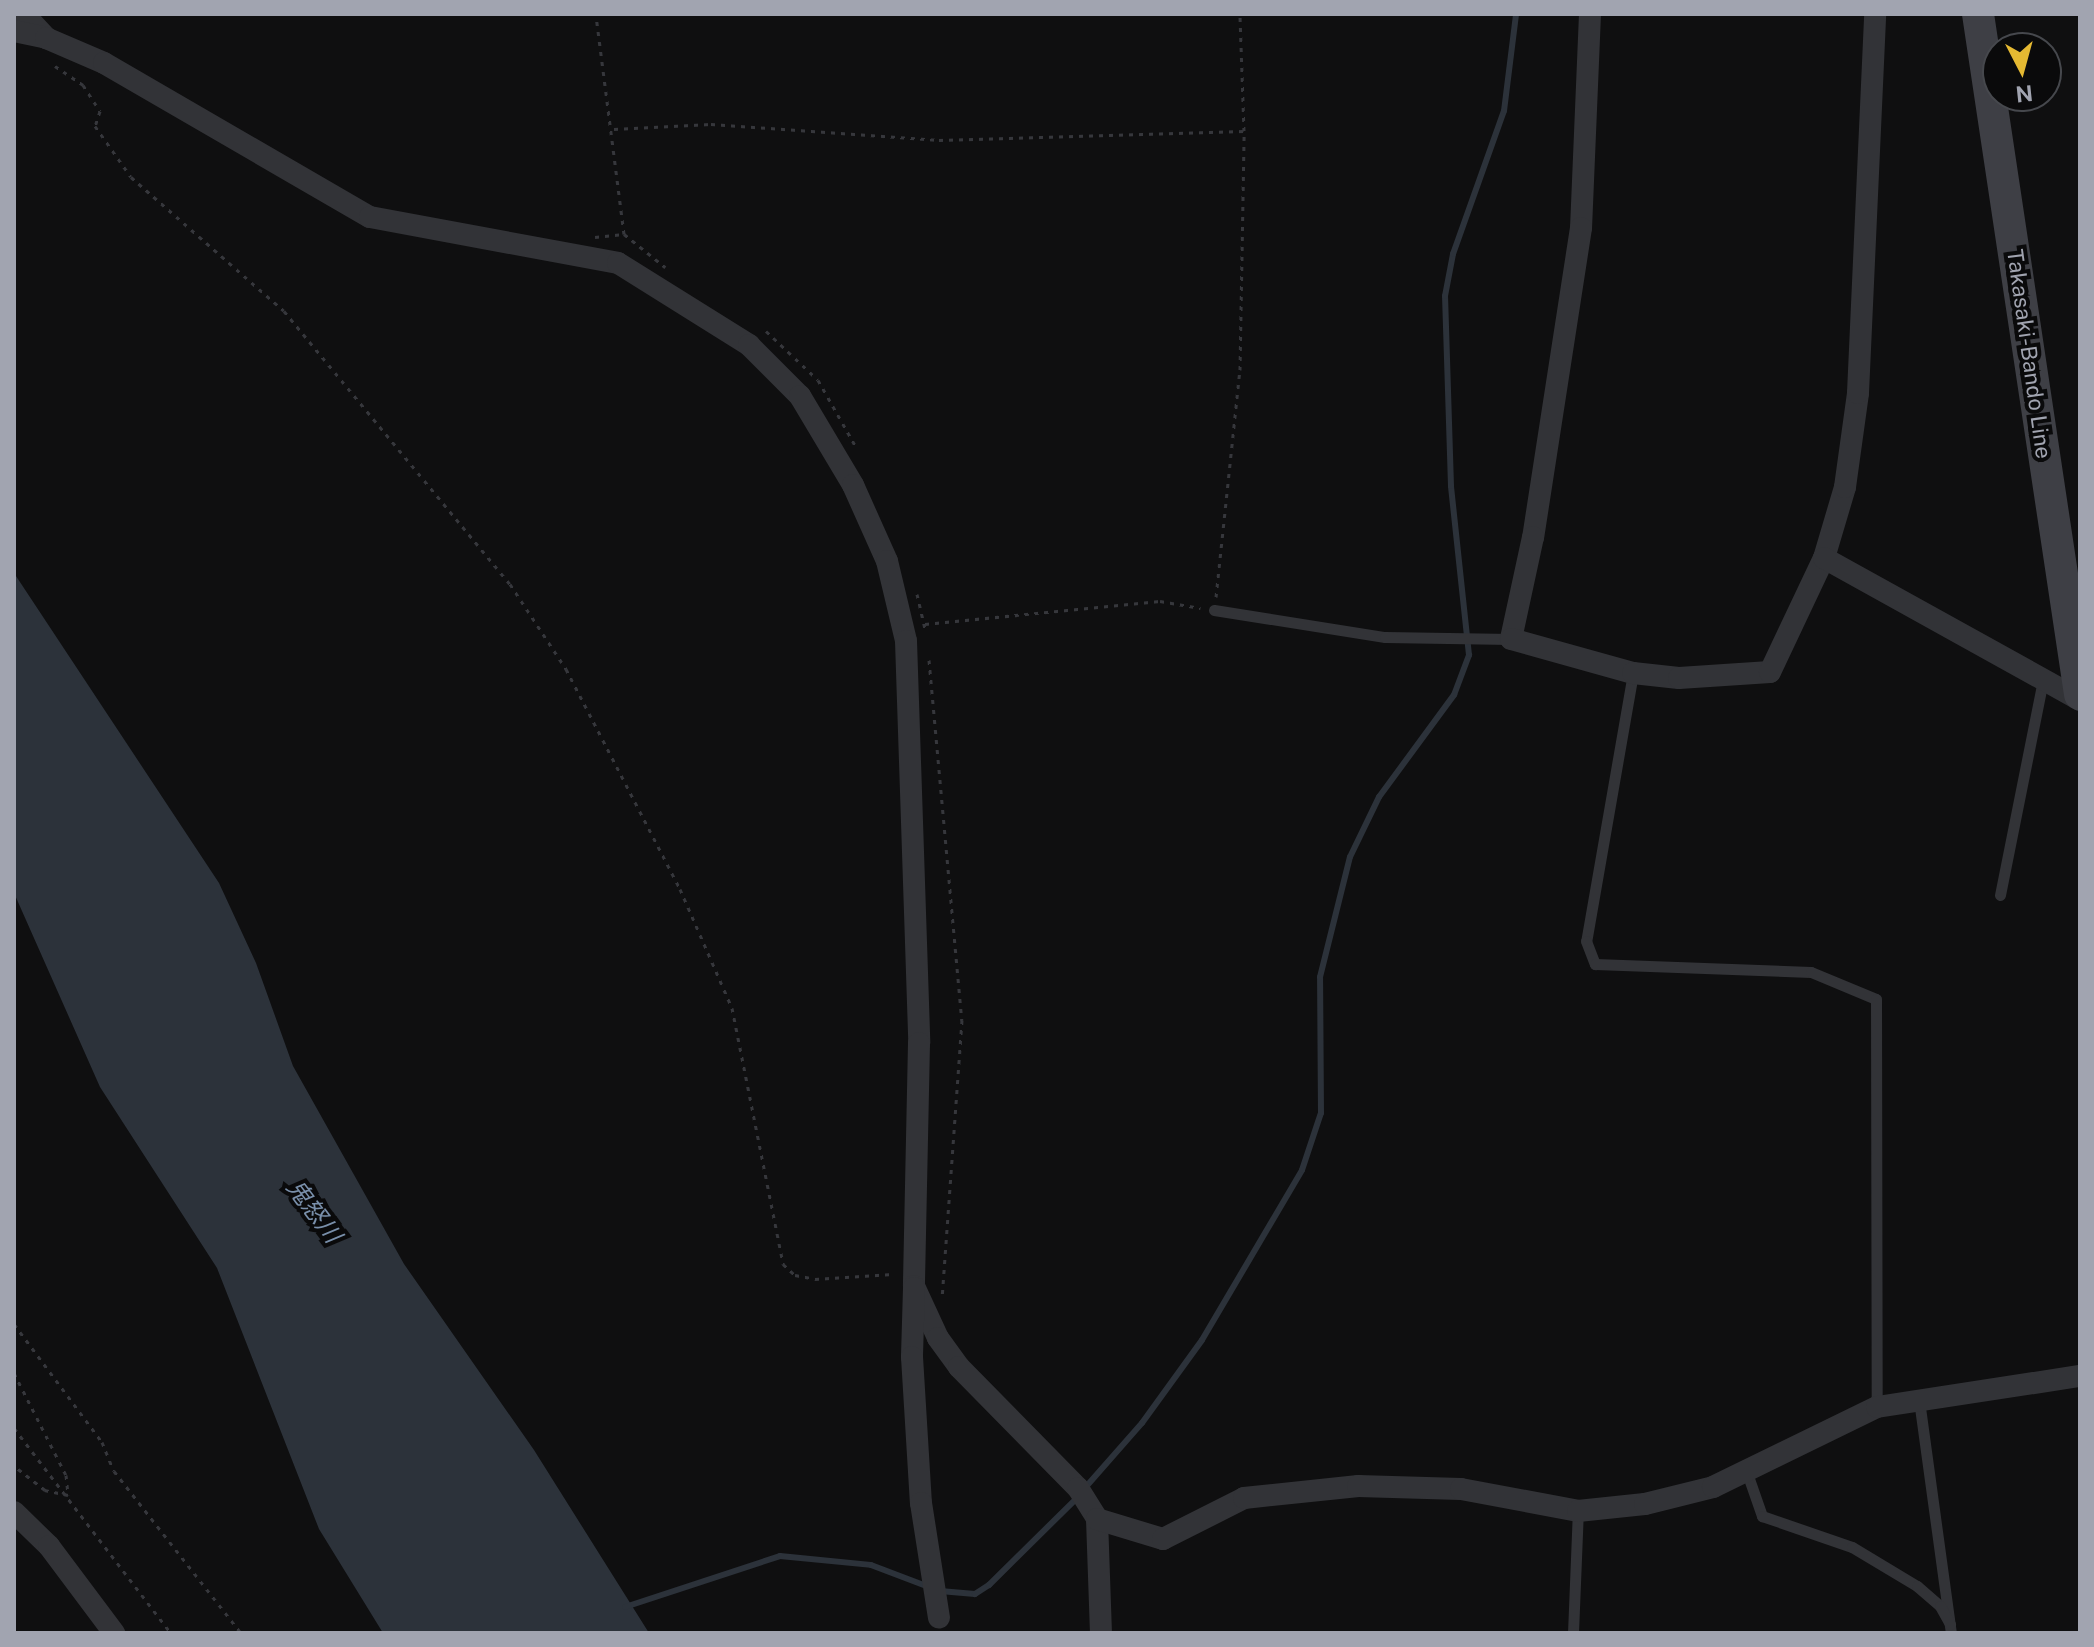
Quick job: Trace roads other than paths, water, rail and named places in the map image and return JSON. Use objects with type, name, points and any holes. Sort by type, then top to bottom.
[{"type":"main road","name":"Takasaki-Bando Line","points":[[1978,14],[2080,694]]},
{"type":"street","points":[[24,14],[46,38]]},
{"type":"street","points":[[1590,14],[1581,228],[1533,537],[1511,639],[1633,673],[1679,678],[1770,672],[1824,558],[1845,487],[1858,393],[1875,14]]},
{"type":"street","points":[[14,31],[46,38],[104,63],[370,217],[618,263],[749,345],[800,396],[853,485],[887,561],[906,641],[919,1043],[907,1282],[921,1503],[939,1618]]},
{"type":"street","points":[[1824,558],[2080,700]]},
{"type":"street","points":[[907,1282],[938,1338],[959,1367],[1078,1488],[1097,1519],[1101,1633]]},
{"type":"street","points":[[1097,1519],[1163,1539],[1244,1498],[1358,1486],[1461,1489],[1578,1511],[1684,1495],[1746,1470],[1877,1407],[2080,1376]]},
{"type":"street","points":[[14,1512],[49,1546],[114,1633]]},
{"type":"lane","points":[[1214,610],[1385,637],[1511,639]]},
{"type":"lane","points":[[1633,673],[1586,941],[1595,964],[1811,972],[1876,999],[1877,1407]]},
{"type":"lane","points":[[2000,895],[2043,679]]},
{"type":"lane","points":[[1919,1400],[1950,1628]]},
{"type":"lane","points":[[1746,1470],[1762,1516],[1852,1547],[1917,1586],[1940,1606],[1950,1628]]},
{"type":"lane","points":[[1573,1633],[1578,1511]]},
{"type":"water","name":"鬼怒川","points":[[14,573],[219,883],[256,963],[293,1066],[404,1264],[534,1450],[649,1633],[383,1633],[319,1529],[217,1268],[100,1087],[14,893]]},
{"type":"waterway","points":[[1084,1489],[1142,1423],[1202,1340],[1302,1170],[1321,1113],[1320,977],[1350,857],[1379,797],[1454,695],[1469,655],[1451,486],[1445,296],[1453,254],[1504,111],[1516,14]]},
{"type":"waterway","points":[[940,1591],[975,1594],[989,1585],[1077,1498]]},
{"type":"waterway","points":[[625,1607],[780,1556],[871,1565],[929,1587]]}]
